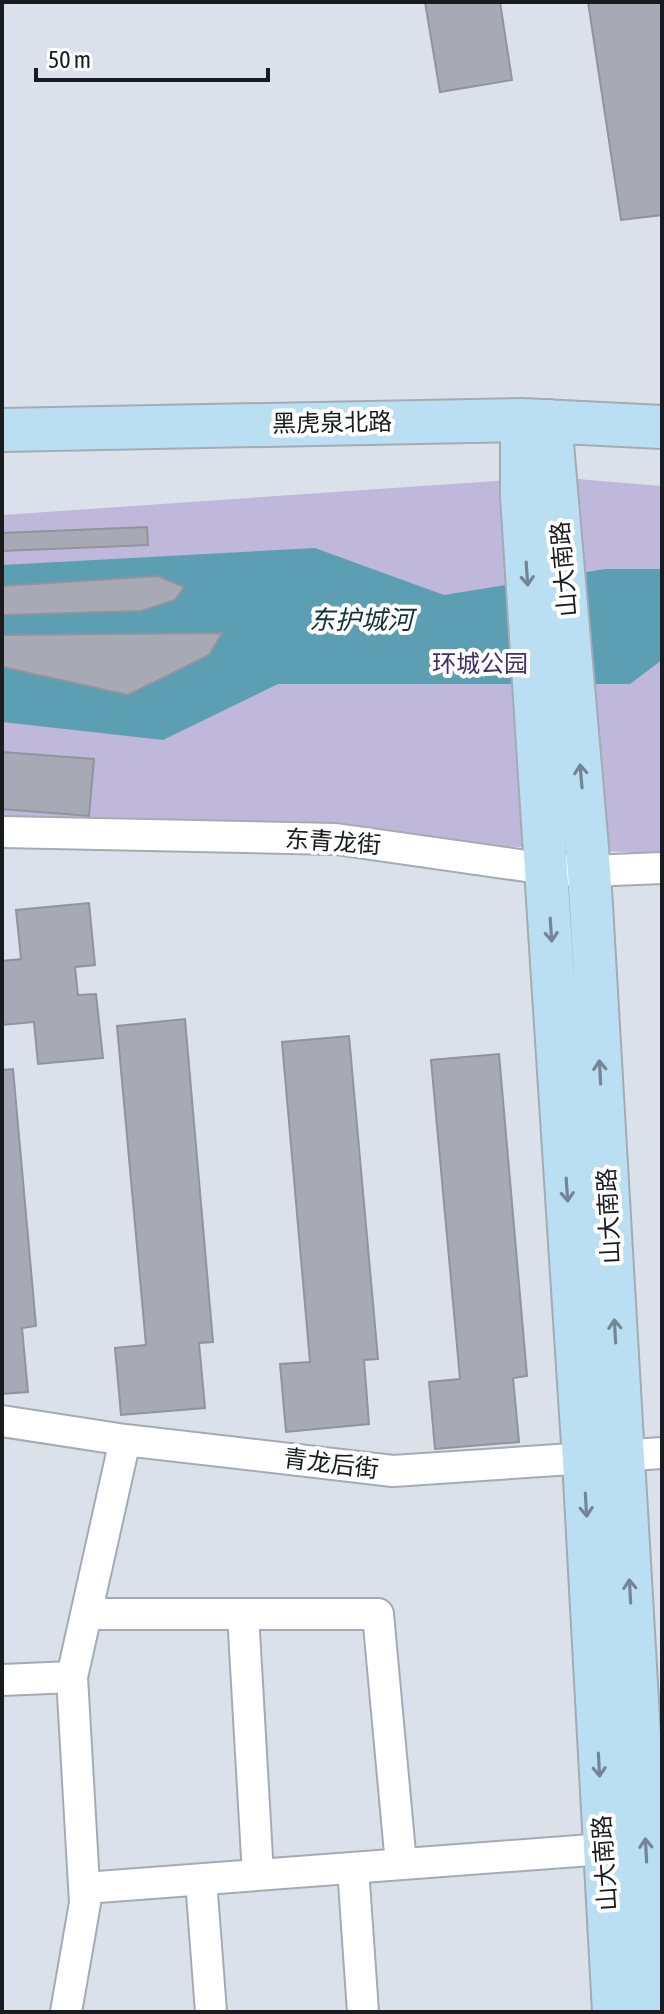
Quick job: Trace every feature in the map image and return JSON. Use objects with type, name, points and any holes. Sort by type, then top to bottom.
[{"type":"main road","name":"黑虎泉北路","points":[[2,430],[536,420],[662,427]]},
{"type":"main road","name":"山大南路","points":[[536,420],[551,468],[540,494],[567,862],[623,1457],[656,1917],[655,2012]]},
{"type":"main road","name":"山大南路","points":[[614,2012],[604,1849],[623,1457]]},
{"type":"street","name":"东青龙街","points":[[2,832],[336,839],[567,862],[662,868]]},
{"type":"street","name":"青龙后街","points":[[2,1421],[125,1440],[393,1471],[623,1457]]},
{"type":"street","points":[[66,2012],[85,1888],[72,1677],[125,1440]]},
{"type":"street","points":[[86,1614],[378,1614],[401,1864]]},
{"type":"street","points":[[243,1614],[258,1875]]},
{"type":"street","points":[[2,1680],[72,1677]]},
{"type":"street","points":[[85,1888],[604,1849]]},
{"type":"street","points":[[353,1868],[363,2012]]},
{"type":"street","points":[[201,1880],[211,2012]]},
{"type":"green space","name":"环城公园","points":[[553,477],[662,486],[662,854],[174,830],[2,834],[2,515]]},
{"type":"water","name":"东护城河","points":[[315,548],[444,595],[605,569],[662,569],[662,660],[630,684],[278,684],[163,740],[2,722],[2,667],[128,695],[2,635],[2,615],[141,611],[175,600],[158,576],[2,586],[2,565]]},
{"type":"building","points":[[425,2],[500,2],[512,80],[440,92]]},
{"type":"building","points":[[588,2],[662,2],[662,215],[621,220]]},
{"type":"building","points":[[147,527],[148,545],[2,551],[2,533]]},
{"type":"building","points":[[158,576],[184,587],[175,600],[141,611],[2,615],[2,586]]},
{"type":"building","points":[[222,633],[209,655],[128,695],[2,667],[2,635]]},
{"type":"building","points":[[2,752],[94,759],[89,816],[2,809]]},
{"type":"building","points":[[89,903],[95,965],[75,967],[78,995],[96,994],[103,1058],[38,1064],[34,1022],[2,1025],[2,961],[21,959],[16,910]]},
{"type":"building","points":[[185,1019],[213,1342],[199,1343],[205,1408],[121,1415],[115,1348],[146,1345],[117,1026]]},
{"type":"building","points":[[349,1036],[378,1359],[364,1360],[369,1424],[286,1432],[280,1364],[310,1362],[282,1042]]},
{"type":"building","points":[[499,1054],[527,1376],[513,1378],[519,1442],[435,1449],[429,1382],[460,1379],[431,1060]]},
{"type":"building","points":[[13,1069],[36,1326],[22,1328],[28,1392],[2,1394],[2,1070]]}]
